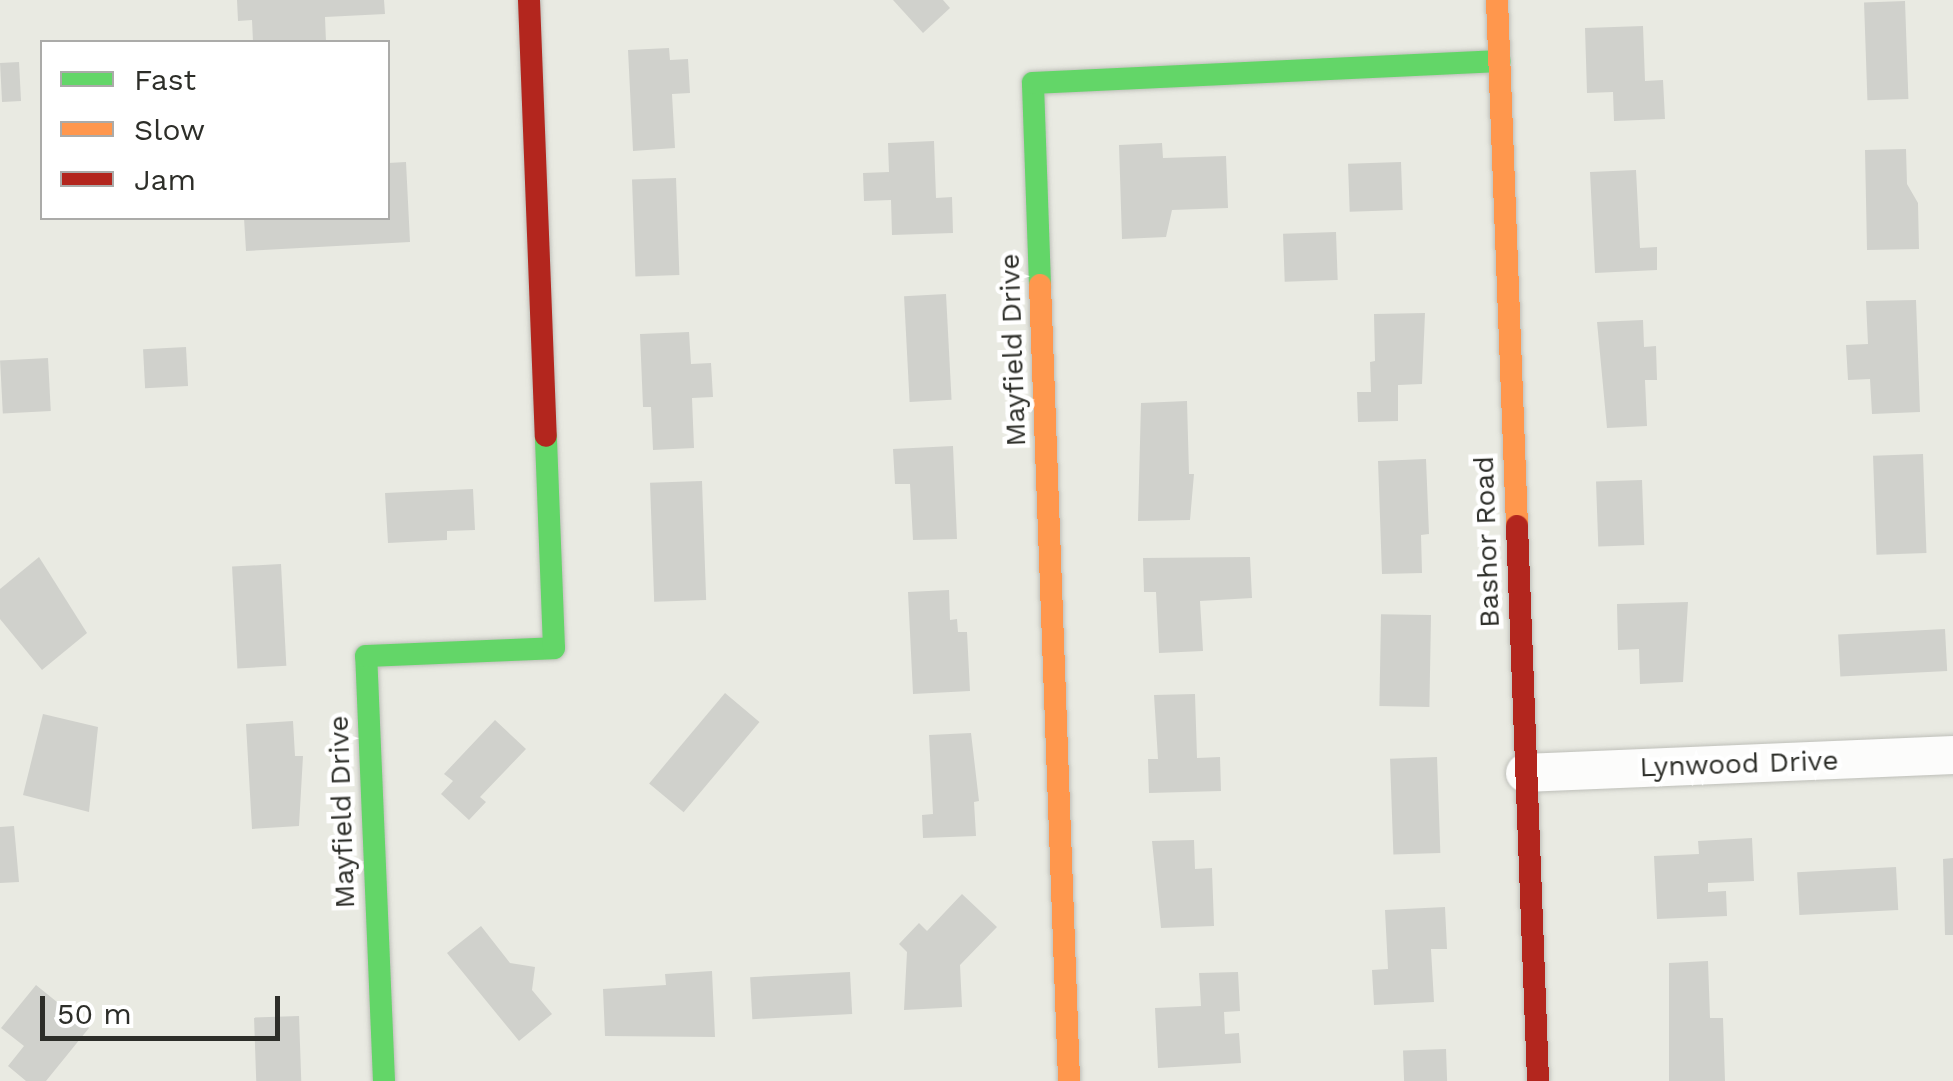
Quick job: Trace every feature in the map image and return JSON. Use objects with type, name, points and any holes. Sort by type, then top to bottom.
[{"type":"street","name":"Mayfield Drive","points":[[384,1081],[366,656],[554,648],[529,0]]},
{"type":"street","name":"Bashor Road","points":[[1497,0],[1538,1081]]},
{"type":"street","name":"Mayfield Drive","points":[[1069,1081],[1033,83],[1499,61]]},
{"type":"street","name":"Lynwood Drive","points":[[1525,773],[1953,756]]},
{"type":"building","points":[[237,0],[384,0],[385,14],[325,17],[326,40],[253,40],[252,20],[238,21]]},
{"type":"building","points":[[893,0],[943,0],[950,8],[923,33]]},
{"type":"building","points":[[1905,1],[1908,99],[1867,100],[1864,2]]},
{"type":"building","points":[[1643,26],[1645,81],[1663,80],[1665,119],[1614,121],[1613,92],[1587,93],[1585,28]]},
{"type":"building","points":[[669,48],[670,60],[688,59],[690,93],[672,94],[675,148],[633,151],[628,50]]},
{"type":"building","points":[[19,62],[21,101],[2,102],[0,63]]},
{"type":"building","points":[[934,141],[936,198],[952,197],[953,233],[892,235],[891,200],[864,201],[863,173],[889,172],[888,143]]},
{"type":"building","points":[[1162,143],[1163,158],[1226,156],[1228,208],[1172,210],[1166,237],[1122,239],[1119,145]]},
{"type":"building","points":[[1906,149],[1907,184],[1918,203],[1919,249],[1867,250],[1865,150]]},
{"type":"building","points":[[406,162],[410,242],[246,251],[244,220],[390,220],[390,163]]},
{"type":"building","points":[[1401,162],[1403,210],[1350,212],[1348,164]]},
{"type":"building","points":[[1636,170],[1640,248],[1657,247],[1657,270],[1595,273],[1590,172]]},
{"type":"building","points":[[676,178],[679,275],[635,276],[632,180]]},
{"type":"building","points":[[1336,232],[1338,280],[1285,282],[1283,234]]},
{"type":"building","points":[[946,294],[952,400],[910,402],[904,296]]},
{"type":"building","points":[[1916,300],[1920,412],[1872,414],[1870,379],[1848,380],[1846,345],[1868,344],[1866,301]]},
{"type":"building","points":[[1425,313],[1422,384],[1398,385],[1398,421],[1358,422],[1357,392],[1371,392],[1374,314]]},
{"type":"building","points":[[1643,320],[1644,347],[1656,346],[1657,380],[1645,380],[1647,426],[1607,428],[1597,322]]},
{"type":"building","points":[[689,332],[691,364],[711,363],[713,397],[692,398],[694,448],[653,450],[651,407],[643,407],[640,334]]},
{"type":"building","points":[[186,347],[188,386],[145,388],[143,349]]},
{"type":"building","points":[[48,358],[51,411],[3,413],[0,361]]},
{"type":"building","points":[[1187,401],[1189,474],[1194,474],[1190,520],[1138,521],[1141,403]]},
{"type":"building","points":[[953,446],[957,539],[913,540],[910,484],[895,484],[893,449]]},
{"type":"building","points":[[1923,454],[1926,553],[1876,555],[1873,456]]},
{"type":"building","points":[[1426,459],[1429,534],[1421,535],[1422,573],[1382,574],[1378,461]]},
{"type":"building","points":[[1642,480],[1644,545],[1598,547],[1596,482]]},
{"type":"building","points":[[702,481],[706,600],[654,602],[650,483]]},
{"type":"building","points":[[473,489],[475,530],[447,531],[447,540],[388,543],[385,493]]},
{"type":"building","points":[[39,557],[87,633],[42,670],[0,619],[0,589]]},
{"type":"building","points":[[1250,557],[1252,598],[1200,601],[1203,651],[1159,653],[1156,592],[1144,592],[1143,558]]},
{"type":"building","points":[[281,564],[286,666],[237,668],[232,567]]},
{"type":"building","points":[[949,590],[950,620],[957,619],[958,632],[967,632],[970,691],[913,694],[908,592]]},
{"type":"building","points":[[1688,602],[1683,682],[1640,684],[1639,649],[1618,650],[1617,604]]},
{"type":"building","points":[[1381,614],[1431,615],[1429,707],[1379,706]]},
{"type":"building","points":[[1945,629],[1947,671],[1840,677],[1838,635]]},
{"type":"building","points":[[725,693],[759,722],[684,812],[649,783]]},
{"type":"building","points":[[1195,694],[1197,758],[1220,757],[1221,791],[1149,793],[1148,759],[1158,759],[1154,695]]},
{"type":"building","points":[[43,714],[98,727],[89,812],[23,795]]},
{"type":"building","points":[[495,720],[526,749],[480,797],[486,802],[469,820],[441,794],[453,781],[444,774]]},
{"type":"building","points":[[293,721],[295,756],[303,756],[299,826],[252,829],[246,724]]},
{"type":"building","points":[[971,733],[979,801],[974,802],[976,836],[923,838],[922,815],[933,814],[929,735]]},
{"type":"building","points":[[1437,757],[1440,853],[1393,855],[1390,759]]},
{"type":"building","points":[[14,826],[19,882],[0,883],[0,827]]},
{"type":"building","points":[[1752,838],[1754,881],[1708,883],[1708,892],[1726,891],[1727,916],[1657,919],[1654,856],[1699,854],[1698,841]]},
{"type":"building","points":[[1194,840],[1195,869],[1212,868],[1214,926],[1161,928],[1152,841]]},
{"type":"building","points":[[1953,858],[1953,935],[1945,935],[1943,859]]},
{"type":"building","points":[[1896,867],[1898,910],[1799,915],[1797,872]]},
{"type":"building","points":[[962,894],[997,927],[960,965],[962,1007],[904,1010],[907,952],[899,944],[919,923],[927,931]]},
{"type":"building","points":[[1445,907],[1447,949],[1431,949],[1434,1002],[1374,1005],[1372,970],[1388,969],[1385,910]]},
{"type":"building","points":[[481,926],[510,963],[535,967],[532,990],[552,1014],[519,1041],[447,953]]},
{"type":"building","points":[[1708,961],[1710,1018],[1723,1018],[1725,1081],[1669,1081],[1669,963]]},
{"type":"building","points":[[712,971],[715,1037],[605,1036],[603,989],[666,985],[665,974]]},
{"type":"building","points":[[850,972],[852,1014],[752,1019],[750,977]]},
{"type":"building","points":[[1238,972],[1240,1011],[1224,1012],[1225,1034],[1239,1033],[1241,1063],[1158,1068],[1155,1008],[1201,1006],[1199,973]]},
{"type":"building","points":[[36,985],[89,1028],[46,1081],[26,1081],[8,1066],[24,1046],[1,1028]]},
{"type":"building","points":[[299,1016],[301,1081],[256,1081],[254,1018]]},
{"type":"building","points":[[1446,1049],[1447,1081],[1404,1081],[1403,1051]]},
{"type":"traffic: fast","points":[[1040,285],[1033,83],[1499,61]]},
{"type":"traffic: fast","points":[[384,1081],[366,656],[554,648],[546,436]]},
{"type":"traffic: slow","points":[[1497,0],[1517,526]]},
{"type":"traffic: slow","points":[[1040,285],[1069,1081]]},
{"type":"traffic: jam","points":[[529,0],[546,436]]},
{"type":"traffic: jam","points":[[1517,526],[1538,1081]]}]
